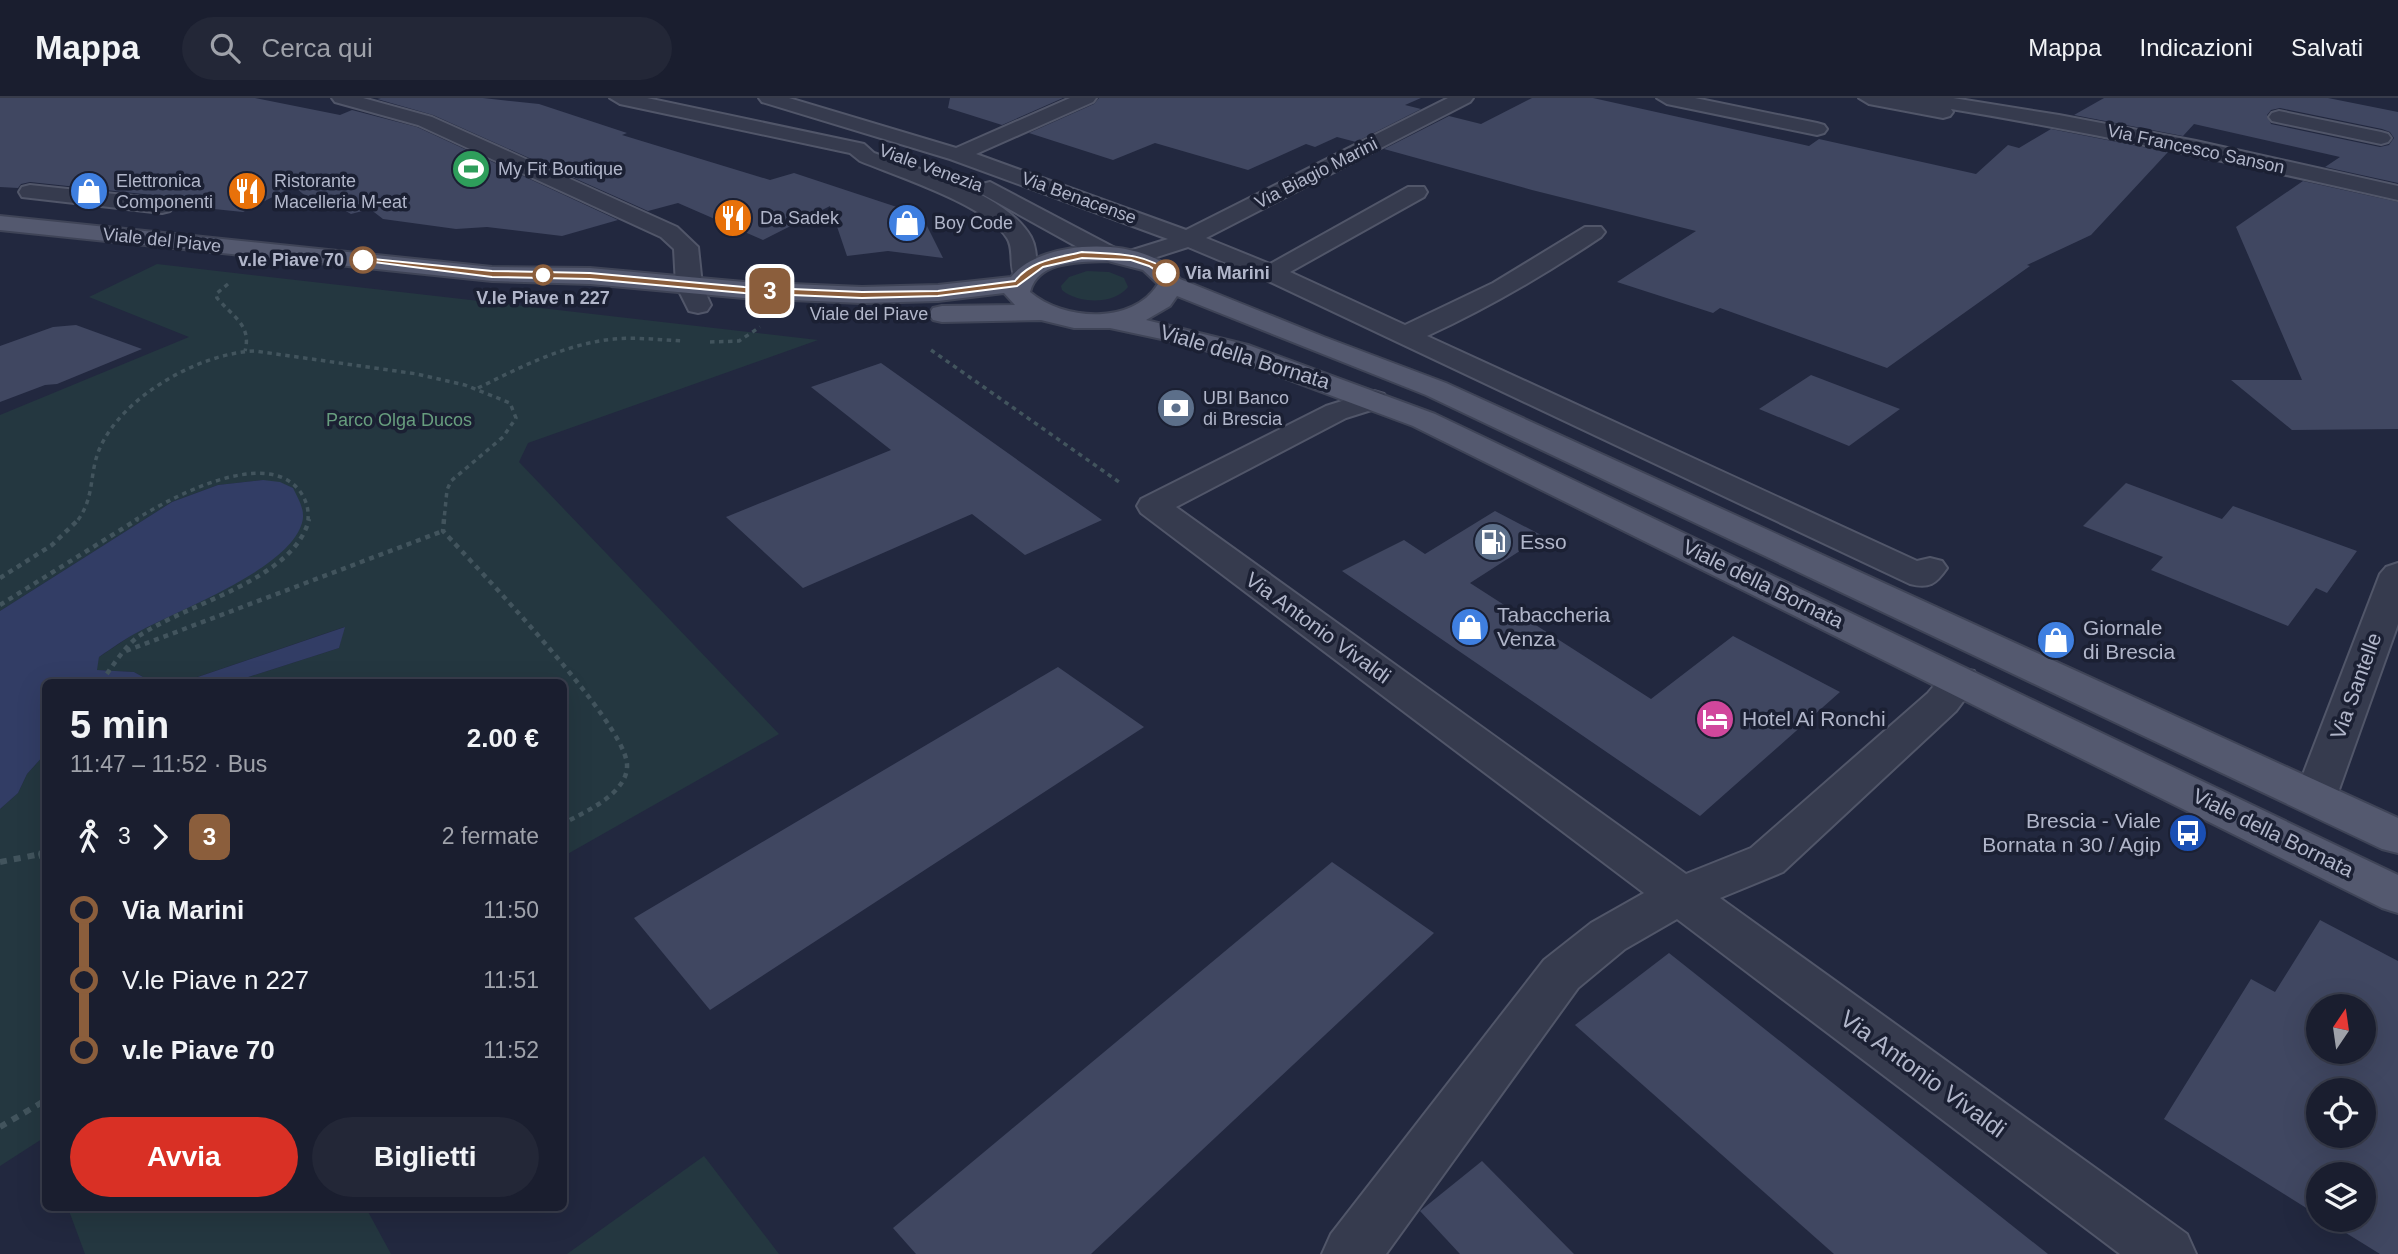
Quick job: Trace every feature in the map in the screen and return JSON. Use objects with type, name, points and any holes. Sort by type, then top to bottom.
[{"type":"main road","name":"Viale del Piave","points":[[0,223],[492,274],[566,290],[694,295],[938,293],[1021,279],[1040,265],[1059,259],[1120,256]]},
{"type":"main road","name":"Viale della Bornata","points":[[1120,256],[1152,264],[1168,279],[1314,344],[1436,389],[2398,837]]},
{"type":"main road","points":[[1021,279],[1017,294],[1024,304],[1039,313]]},
{"type":"main road","points":[[1110,320],[1155,307],[1167,296],[1168,279]]},
{"type":"main road","name":"Viale del Piave","points":[[694,295],[862,317],[1039,313],[1060,319],[1110,320]]},
{"type":"main road","name":"Viale della Bornata","points":[[1110,320],[1191,337],[1424,420],[2398,895]]},
{"type":"street","points":[[342,98],[425,121],[653,222],[683,241],[694,295]]},
{"type":"street","name":"Viale Venezia","points":[[620,98],[857,148]]},
{"type":"street","name":"Via Benacense","points":[[769,98],[957,155],[1178,243]]},
{"type":"street","name":"Via Biagio Marini","points":[[1120,256],[1178,243],[1463,98]]},
{"type":"street","points":[[1667,98],[1817,129]]},
{"type":"street","points":[[1869,98],[1963,116],[1980,115],[1989,110]]},
{"type":"street","name":"Via Francesco Sanson","points":[[1917,98],[1989,110],[2066,113],[2196,147],[2398,193]]},
{"type":"street","name":"Viale Venezia","points":[[700,99],[745,106],[824,128],[978,184],[1120,256]]},
{"type":"street","name":"Viale Venezia","points":[[957,155],[1082,99]]},
{"type":"street","name":"Viale Venezia","points":[[745,106],[768,120],[857,148],[867,157],[990,209],[1010,225],[1021,239],[1021,279]]},
{"type":"street","points":[[2279,117],[2389,138]]},
{"type":"street","points":[[2333,178],[2389,138]]},
{"type":"street","points":[[30,192],[58,195],[150,205],[122,210],[48,201],[58,195]]},
{"type":"street","points":[[1271,273],[1416,192]]},
{"type":"street","points":[[33,226],[81,205]]},
{"type":"street","points":[[1406,335],[1445,318],[1537,269],[1593,232]]},
{"type":"street","points":[[1168,279],[1160,256],[1178,243],[1271,273],[1922,577],[1930,568]]},
{"type":"street","points":[[1153,506],[1336,412],[1374,400]]},
{"type":"street","name":"Via Antonio Vivaldi","points":[[1153,506],[2167,1254]]},
{"type":"street","name":"Via Santelle","points":[[2315,798],[2398,574]]},
{"type":"street","points":[[1351,1254],[1561,974],[1608,936],[1680,895],[1767,860],[1942,702],[1960,680]]},
{"type":"path","points":[[245,351],[249,343],[243,323],[220,304],[216,294],[228,283],[285,252]]},
{"type":"path","points":[[703,341],[740,341],[763,324]]},
{"type":"path","points":[[478,388],[530,364],[596,341],[690,341]]},
{"type":"path","points":[[933,342],[931,351],[1153,506]]},
{"type":"path","points":[[0,578],[57,540],[82,514],[90,499],[97,456],[122,414],[145,396],[215,358],[245,351],[416,373],[478,388],[510,403],[516,418],[503,437],[451,481],[447,490],[443,531],[600,709],[625,749],[628,760],[626,772],[619,785],[592,808],[567,821]]},
{"type":"path","points":[[0,605],[186,491],[227,478],[257,475],[282,478],[300,489],[310,509],[309,521],[293,547],[237,587],[143,633],[128,644],[117,664],[104,679]]},
{"type":"path","points":[[124,651],[443,531]]},
{"type":"path","points":[[42,851],[42,857]]},
{"type":"path","points":[[0,862],[41,854]]},
{"type":"path","points":[[0,1127],[42,1102]]},
{"type":"green space","name":"Parco Olga Ducos","points":[[157,264],[818,340],[528,443],[519,462],[779,734],[567,854],[567,679],[242,679],[339,648],[344,627],[192,679],[147,679],[134,672],[96,670],[99,657],[138,631],[241,580],[263,480],[218,485],[172,502],[0,611],[0,415],[189,337],[89,297]]},
{"type":"green space","points":[[1087,271],[1109,272],[1124,278],[1128,287],[1122,293],[1105,300],[1077,298],[1062,290],[1061,286],[1069,277]]},
{"type":"green space","points":[[42,757],[42,1139],[0,1166],[0,809],[18,793],[27,774]]},
{"type":"green space","points":[[704,1156],[779,1254],[567,1254]]},
{"type":"green space","points":[[69,1211],[368,1211],[391,1254],[85,1254]]},
{"type":"water","points":[[263,480],[280,482],[293,488],[301,505],[303,518],[293,540],[255,572],[135,634],[99,657],[97,670],[134,672],[147,679],[42,679],[42,757],[27,774],[18,793],[0,809],[0,611],[172,502],[218,485]]},
{"type":"water","points":[[345,627],[339,648],[242,679],[192,679]]},
{"type":"building","points":[[0,98],[255,98],[340,115],[352,110],[417,127],[618,220],[562,236],[487,227],[456,229],[383,219],[370,209],[351,214],[335,205],[320,209],[294,186],[243,212],[175,205],[171,198],[162,196],[30,182],[21,184],[18,188],[0,187]]},
{"type":"building","points":[[483,98],[539,104],[627,133],[622,135],[770,180],[794,173],[918,214],[924,220],[943,258],[888,251],[847,256],[830,206],[763,240],[678,203],[648,211],[433,115],[377,99]]},
{"type":"building","points":[[950,98],[1063,98],[1002,125],[948,108]]},
{"type":"building","points":[[1099,98],[1421,98],[1405,105],[1421,109],[1356,142],[1337,137],[1315,147],[1306,144],[1248,170],[1155,143],[1113,160],[1029,133],[1094,104]]},
{"type":"building","points":[[1532,98],[1593,98],[1809,146],[1819,139],[1976,174],[2008,145],[2019,148],[2051,129],[2168,152],[2091,235],[2027,265],[2030,266],[1887,368],[1720,308],[1713,313],[1617,282],[1696,231],[1384,149],[1449,116],[1481,124]]},
{"type":"building","points":[[2104,98],[2328,98],[2398,112],[2398,183],[2325,167],[2340,157],[2194,124],[2183,136],[2074,115]],"holes":[[[2280,108],[2390,132],[2394,138],[2389,145],[2380,147],[2271,124],[2267,115],[2271,110]]]},
{"type":"building","points":[[2303,181],[2398,202],[2398,429],[2292,430],[2231,380],[2302,380],[2236,227]]},
{"type":"building","points":[[76,325],[142,349],[57,384],[45,385],[0,402],[0,346],[53,327]]},
{"type":"building","points":[[881,363],[1102,520],[1025,555],[972,514],[803,588],[726,517],[891,450],[811,387]]},
{"type":"building","points":[[1811,375],[1900,409],[1849,446],[1759,409]]},
{"type":"building","points":[[2126,483],[2222,519],[2233,506],[2357,551],[2327,593],[2316,588],[2288,626],[2151,570],[2163,557],[2083,526]]},
{"type":"building","points":[[1495,511],[1543,536],[1470,583],[1651,699],[1733,636],[1840,692],[1700,816],[1342,571],[1404,540],[1425,554]]},
{"type":"building","points":[[1058,667],[1144,727],[710,1010],[634,918]]},
{"type":"building","points":[[1332,862],[1434,933],[1091,1254],[916,1254],[893,1228]]},
{"type":"building","points":[[2320,920],[2398,961],[2398,1254],[2380,1254],[2344,1232],[2376,1232],[2376,1162],[2306,1162],[2306,1208],[2164,1119],[2251,979],[2275,992]]},
{"type":"building","points":[[1669,953],[2048,1254],[1834,1254],[1575,1025]]},
{"type":"building","points":[[1482,1161],[1574,1254],[1460,1254],[1420,1211]]},
{"type":"bus line","name":"3","points":[[363,260],[492,274],[590,276],[744,290],[862,295],[938,293],[1017,284],[1025,274],[1040,265],[1082,255],[1108,254],[1132,258],[1152,264],[1166,273]]},
{"type":"place","name":"My Fit Boutique","points":[[471,169]]},
{"type":"place","name":"Elettronica Componenti","points":[[89,191]]},
{"type":"place","name":"Ristorante Macelleria M-eat","points":[[247,191]]},
{"type":"place","name":"Da Sadek","points":[[733,218]]},
{"type":"place","name":"Boy Code","points":[[907,223]]},
{"type":"place","name":"v.le Piave 70","points":[[363,260]]},
{"type":"place","name":"Via Marini","points":[[1166,273]]},
{"type":"place","name":"V.le Piave n 227","points":[[543,275]]},
{"type":"place","name":"UBI Banco di Brescia","points":[[1176,408]]},
{"type":"place","name":"Esso","points":[[1493,542]]},
{"type":"place","name":"Tabaccheria Venza","points":[[1470,627]]},
{"type":"place","name":"Giornale di Brescia","points":[[2056,640]]},
{"type":"place","name":"Hotel Ai Ronchi","points":[[1715,719]]},
{"type":"place","name":"Brescia - Viale Bornata n 30 / Agip","points":[[2188,833]]}]
